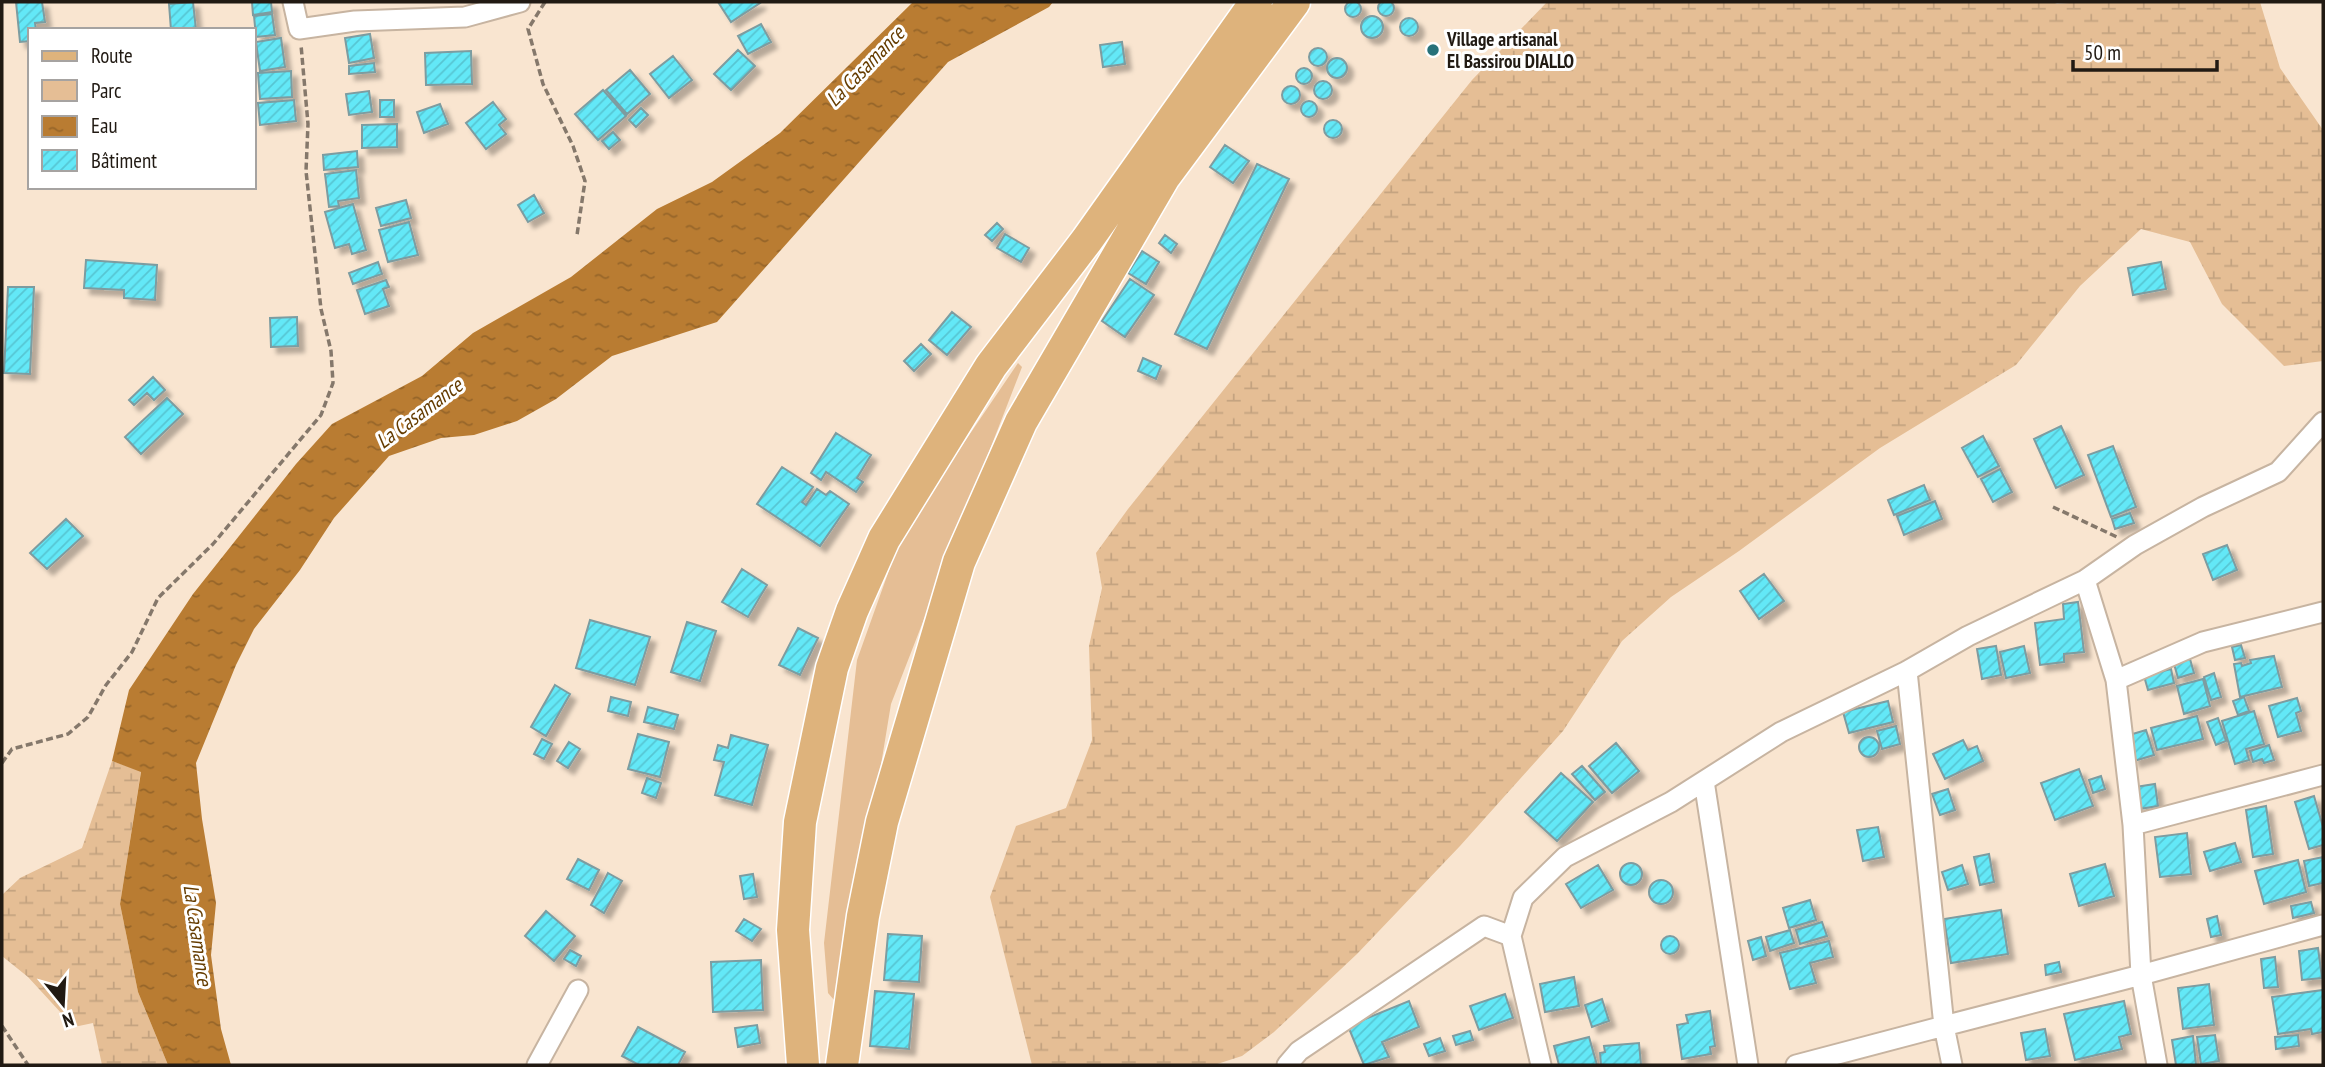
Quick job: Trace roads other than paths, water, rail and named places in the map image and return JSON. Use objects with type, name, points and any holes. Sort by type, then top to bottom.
[{"type":"main road","points":[[803,1065],[793,930],[800,822],[832,668],[852,611],[884,539],[990,366],[1087,240],[1256,2]]},
{"type":"main road","points":[[842,1065],[863,916],[882,822],[959,562],[1021,422],[1164,177],[1294,2]]},
{"type":"street","points":[[293,2],[299,29],[355,21],[465,18],[520,2]]},
{"type":"street","points":[[1541,1065],[1511,936],[1523,898],[1565,858],[1671,802],[1781,732],[1907,671],[1968,636],[2085,580],[2135,545],[2203,507],[2278,472],[2323,422]]},
{"type":"street","points":[[2085,580],[2116,680],[2133,825],[2141,975],[2157,1065]]},
{"type":"street","points":[[2116,680],[2203,642],[2323,612]]},
{"type":"street","points":[[1907,671],[1944,1026],[1952,1065]]},
{"type":"street","points":[[2133,825],[2323,775]]},
{"type":"street","points":[[1704,781],[1748,1065]]},
{"type":"street","points":[[1796,1065],[2323,925]]},
{"type":"street","points":[[1287,1065],[1299,1051],[1484,926],[1511,936]]},
{"type":"street","points":[[537,1065],[578,990]]},
{"type":"water","name":"La Casamance","points":[[913,2],[1053,2],[1049,7],[948,62],[717,322],[612,356],[556,399],[517,421],[474,435],[441,438],[389,456],[334,518],[300,570],[254,629],[236,665],[196,763],[216,903],[211,955],[221,1029],[231,1065],[168,1065],[138,992],[120,904],[141,772],[112,761],[129,690],[193,594],[296,464],[332,424],[422,376],[473,333],[571,277],[657,209],[712,182],[780,133]]},
{"type":"place","name":"Village artisanal El Bassirou DIALLO","points":[[1433,50]]}]
